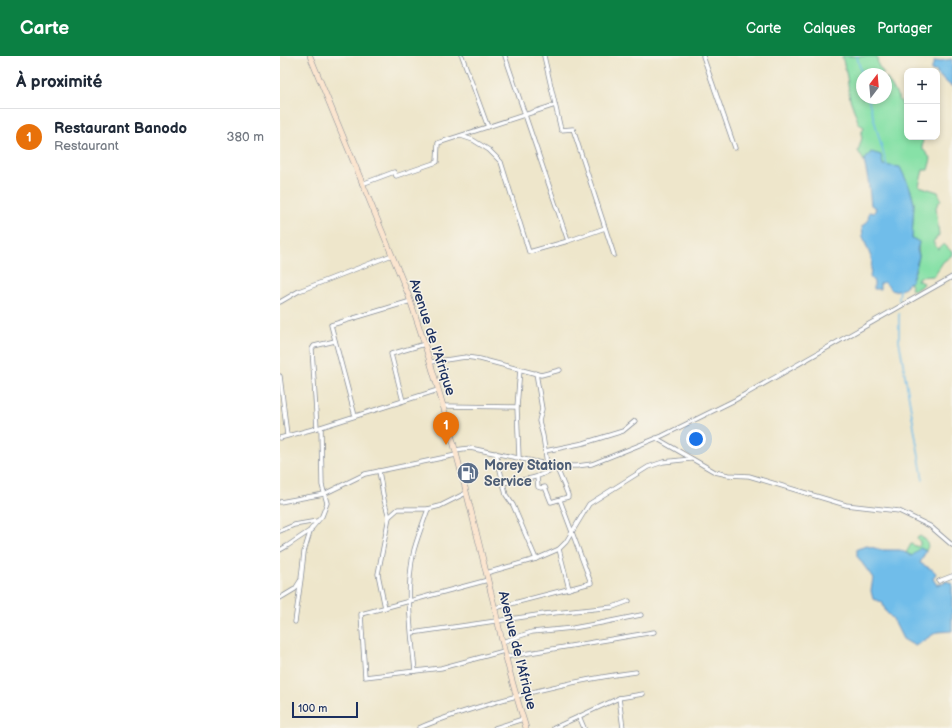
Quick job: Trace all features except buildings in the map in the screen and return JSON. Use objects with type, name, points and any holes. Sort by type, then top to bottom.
[{"type":"main road","name":"Avenue de l'Afrique","points":[[310,56],[392,255],[431,362],[456,453],[505,654],[526,728]]},
{"type":"street","points":[[462,56],[488,127]]},
{"type":"street","points":[[505,56],[568,241]]},
{"type":"street","points":[[544,56],[561,130],[573,129],[614,255]]},
{"type":"street","points":[[703,56],[735,148]]},
{"type":"street","points":[[362,184],[394,172],[396,176],[437,162],[438,143],[556,105]]},
{"type":"street","points":[[460,136],[473,140],[489,150],[501,162],[529,252],[568,241],[605,228]]},
{"type":"street","points":[[280,302],[299,291],[392,255]]},
{"type":"street","points":[[280,502],[324,494],[366,474],[456,453],[470,448],[556,466],[592,464],[656,438],[734,400],[952,277]]},
{"type":"street","points":[[355,416],[331,325],[410,301]]},
{"type":"street","points":[[295,622],[304,552],[311,529],[325,510],[327,503],[322,485],[313,348],[320,344],[335,341]]},
{"type":"street","points":[[403,401],[391,354],[425,344]]},
{"type":"street","points":[[431,362],[466,357],[541,374],[560,370]]},
{"type":"street","points":[[519,458],[517,407],[520,369]]},
{"type":"street","points":[[536,373],[542,409],[539,421],[547,464]]},
{"type":"street","points":[[280,376],[287,435]]},
{"type":"street","points":[[280,438],[438,390]]},
{"type":"street","points":[[443,406],[517,407]]},
{"type":"street","points":[[545,451],[584,443],[623,431],[635,421]]},
{"type":"street","points":[[656,438],[715,472],[728,475],[749,476],[846,505],[899,511],[930,526],[952,545]]},
{"type":"street","points":[[496,454],[506,495],[513,505],[536,559]]},
{"type":"street","points":[[486,573],[536,559],[559,549],[566,542],[589,504],[648,467],[663,462],[692,459]]},
{"type":"street","points":[[502,483],[537,477],[547,473],[556,466]]},
{"type":"street","points":[[537,477],[538,487],[546,487],[552,502],[568,497],[556,466]]},
{"type":"street","points":[[379,471],[384,500],[389,517],[378,574],[385,608]]},
{"type":"street","points":[[389,517],[398,509],[428,509],[440,506],[466,493]]},
{"type":"street","points":[[495,608],[591,583],[560,500]]},
{"type":"street","points":[[415,671],[409,602],[414,552],[428,509]]},
{"type":"street","points":[[280,530],[294,525],[316,521]]},
{"type":"street","points":[[280,550],[311,529]]},
{"type":"street","points":[[559,549],[569,589]]},
{"type":"street","points":[[939,581],[952,576]]},
{"type":"street","points":[[280,598],[295,589],[301,579]]},
{"type":"street","points":[[488,580],[361,614],[365,677],[441,668],[505,654],[654,632]]},
{"type":"street","points":[[412,633],[544,614],[613,608],[629,601]]},
{"type":"street","points":[[502,642],[532,632],[601,624],[641,615]]},
{"type":"street","points":[[419,728],[446,716],[516,696],[580,680],[636,672]]},
{"type":"street","points":[[554,728],[619,698],[643,694]]},
{"type":"street","points":[[619,698],[623,728]]},
{"type":"street","points":[[579,716],[584,728]]},
{"type":"street","points":[[495,728],[523,719]]},
{"type":"green space","points":[[842,56],[877,56],[878,65],[880,68],[856,68],[856,104],[892,104],[892,87],[904,107],[904,140],[923,140],[922,148],[931,159],[928,170],[923,170],[919,186],[938,192],[941,199],[936,207],[939,235],[933,242],[938,249],[944,244],[952,252],[952,255],[943,262],[934,276],[919,277],[917,280],[924,283],[915,290],[911,289],[912,285],[909,283],[914,274],[918,261],[919,242],[912,238],[914,203],[910,188],[883,165],[872,152],[864,161],[858,151],[862,138],[861,134],[864,127],[859,124],[850,99]]},
{"type":"green space","points":[[920,536],[926,540],[928,546],[926,551],[920,548],[912,556],[906,553],[911,544],[918,547],[920,545],[917,538]]},
{"type":"water","points":[[952,59],[952,87],[940,77],[940,68],[932,68],[934,62]]},
{"type":"water","points":[[871,152],[881,155],[883,165],[900,167],[910,188],[914,203],[912,238],[919,242],[917,250],[919,256],[912,280],[903,289],[893,291],[884,282],[880,284],[880,289],[874,289],[874,282],[870,277],[872,260],[863,237],[862,226],[868,221],[869,212],[874,213],[876,208],[871,205],[864,161]]},
{"type":"water","points":[[867,546],[882,550],[900,550],[912,556],[920,548],[926,551],[920,563],[936,573],[933,579],[937,585],[947,581],[952,584],[952,631],[937,632],[915,646],[903,639],[893,619],[886,612],[882,602],[873,599],[871,591],[873,578],[857,556],[857,549]]},
{"type":"waterway","points":[[857,56],[860,68]]},
{"type":"waterway","points":[[870,104],[887,166]]},
{"type":"waterway","points":[[899,300],[900,288]]},
{"type":"waterway","points":[[899,314],[899,340],[923,480]]},
{"type":"place","name":"Restaurant Banodo","points":[[446,445]]},
{"type":"place","name":"Morey Station Service","points":[[468,473]]}]
